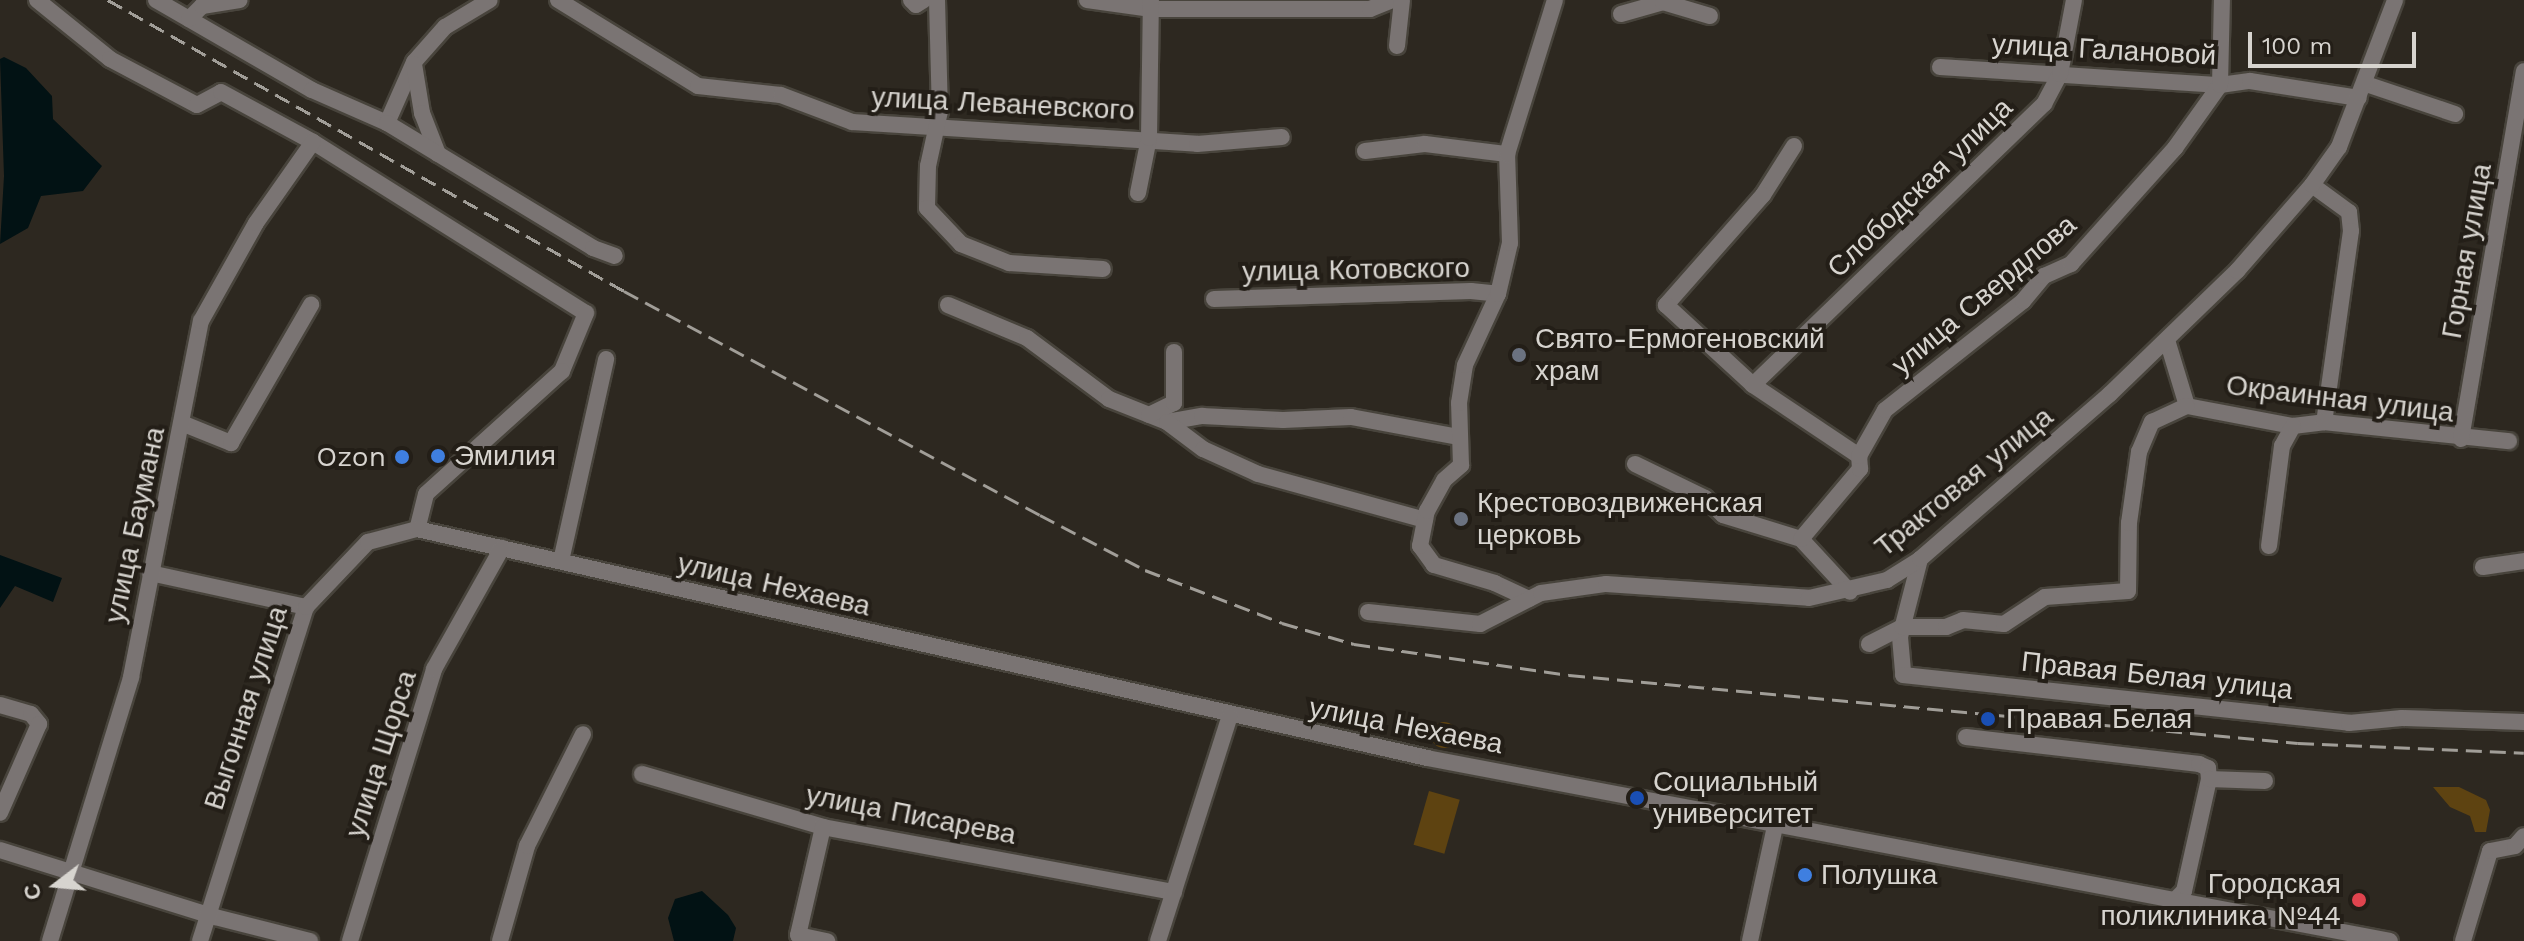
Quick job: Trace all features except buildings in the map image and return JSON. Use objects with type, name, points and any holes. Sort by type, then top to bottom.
[{"type":"street","points":[[37,0],[110,59],[197,105],[221,92],[313,142],[586,313],[562,371],[426,494],[417,529]]},
{"type":"street","points":[[156,0],[312,90],[391,117],[438,154],[593,248],[615,256]]},
{"type":"street","points":[[189,19],[202,6],[240,0]]},
{"type":"street","points":[[391,117],[414,62],[445,27],[490,0]]},
{"type":"street","name":"улица Леваневского","points":[[558,0],[698,86],[781,95],[852,122],[1221,144],[1282,137]]},
{"type":"street","points":[[911,0],[916,5],[924,0]]},
{"type":"street","points":[[937,0],[940,111],[927,208],[961,244],[1009,263],[1103,269]]},
{"type":"street","points":[[1087,0],[1370,9],[1392,0]]},
{"type":"street","points":[[1397,46],[1402,0]]},
{"type":"street","points":[[1529,599],[1495,583],[1434,565],[1420,546],[1425,520],[1444,480],[1461,465],[1459,437],[1465,365],[1498,294],[1510,243],[1507,154],[1555,0]]},
{"type":"street","name":"Слободская улица","points":[[1753,385],[2044,104],[2060,74],[2074,0]]},
{"type":"street","points":[[2220,85],[2222,0]]},
{"type":"street","name":"Трактовая улица","points":[[1368,612],[1480,624],[1541,593],[1646,583],[1809,598],[1850,592],[1887,580],[1920,559],[2167,340],[2312,185],[2339,147],[2363,91],[2395,0]]},
{"type":"street","points":[[1621,14],[1663,1],[1710,16]]},
{"type":"street","points":[[1138,193],[1149,138],[1151,4]]},
{"type":"street","points":[[414,62],[422,113],[438,154]]},
{"type":"street","name":"улица Галановой","points":[[1940,67],[2220,85],[2250,81],[2363,91],[2455,114]]},
{"type":"street","name":"Горная улица","points":[[2461,439],[2520,121],[2524,71]]},
{"type":"street","name":"улица Свердлова","points":[[1801,539],[1860,469],[1859,456],[1885,410],[2023,301],[2044,276],[2071,264],[2175,148],[2220,85]]},
{"type":"street","name":"улица Баумана","points":[[50,941],[131,677],[150,573],[184,424],[201,321],[256,223],[313,142]]},
{"type":"street","points":[[1365,151],[1425,144],[1507,154]]},
{"type":"street","points":[[1794,146],[1763,195],[1666,305],[1753,385],[1859,456]]},
{"type":"street","points":[[2312,185],[2349,212],[2351,231],[2324,422]]},
{"type":"street","name":"улица Котовского","points":[[1214,299],[1471,291],[1498,294]]},
{"type":"street","points":[[184,424],[231,443],[311,305]]},
{"type":"street","points":[[948,305],[1027,338],[1109,399],[1167,422],[1203,449],[1258,474],[1425,520]]},
{"type":"street","name":"Окраинная улица","points":[[2167,340],[2187,406],[2293,426],[2324,422],[2461,439],[2509,441]]},
{"type":"street","points":[[1149,415],[1174,403],[1174,352]]},
{"type":"street","points":[[561,561],[606,359]]},
{"type":"street","points":[[1869,644],[1902,627],[1946,627],[1963,620],[2004,624],[2045,597],[2128,591],[2129,523],[2139,452],[2152,422],[2187,406]]},
{"type":"street","points":[[1167,422],[1202,416],[1283,420],[1351,417],[1459,437]]},
{"type":"street","points":[[2269,546],[2282,446],[2293,426]]},
{"type":"street","points":[[1635,464],[1705,498],[1723,515],[1801,539],[1850,592]]},
{"type":"street","name":"улица Нехаева","points":[[417,529],[1230,716],[2390,941]]},
{"type":"street","name":"Выгонная улица","points":[[200,941],[306,607],[368,542],[417,529]]},
{"type":"street","name":"улица Щорса","points":[[350,941],[434,669],[502,548]]},
{"type":"street","name":"Правая Белая улица","points":[[1920,559],[1902,627],[1903,675],[2349,723],[2402,718],[2524,722]]},
{"type":"street","points":[[2483,567],[2524,561]]},
{"type":"street","points":[[150,573],[306,607]]},
{"type":"street","points":[[0,705],[31,714],[39,724],[0,813]]},
{"type":"street","points":[[1158,941],[1230,716]]},
{"type":"street","points":[[500,941],[527,846],[583,734]]},
{"type":"street","points":[[1966,737],[2199,764],[2208,768],[2209,779],[2184,891],[2177,898]]},
{"type":"street","name":"улица Писарева","points":[[642,774],[823,827],[1174,892]]},
{"type":"street","points":[[2209,779],[2265,781]]},
{"type":"street","points":[[1750,941],[1776,822]]},
{"type":"street","points":[[823,827],[798,935],[827,941]]},
{"type":"street","points":[[2463,941],[2490,851],[2515,846],[2524,836]]},
{"type":"street","points":[[0,850],[208,915],[310,941]]},
{"type":"shaded area","points":[[4,57],[26,68],[52,96],[53,119],[102,166],[83,191],[41,196],[28,228],[0,244],[4,176],[0,59]]},
{"type":"shaded area","points":[[0,555],[62,578],[53,602],[15,586],[0,608]]},
{"type":"shaded area","points":[[1444,722],[1453,726],[1457,735],[1453,744],[1444,748],[1435,744],[1431,735],[1435,726]]},
{"type":"shaded area","points":[[2433,787],[2459,787],[2486,800],[2490,810],[2486,832],[2475,832],[2470,816],[2450,807]]},
{"type":"shaded area","points":[[1429,791],[1460,800],[1444,854],[1414,845]]},
{"type":"shaded area","points":[[702,891],[728,915],[736,928],[733,941],[674,941],[668,918],[675,899]]},
{"type":"railway","points":[[108,0],[624,291],[1040,515],[1145,570],[1282,623],[1354,644],[1569,675],[2298,743],[2524,753]]},
{"type":"place","name":"Свято-Ермогеновский храм","points":[[1519,355]]},
{"type":"place","name":"Эмилия","points":[[438,456]]},
{"type":"place","name":"Ozon","points":[[402,457]]},
{"type":"place","name":"Крестовоздвиженская церковь","points":[[1461,519]]},
{"type":"place","name":"Правая Белая","points":[[1988,719]]},
{"type":"place","name":"Социальный университет","points":[[1637,798]]},
{"type":"place","name":"Полушка","points":[[1805,875]]},
{"type":"place","name":"Городская поликлиника №44","points":[[2359,900]]}]
